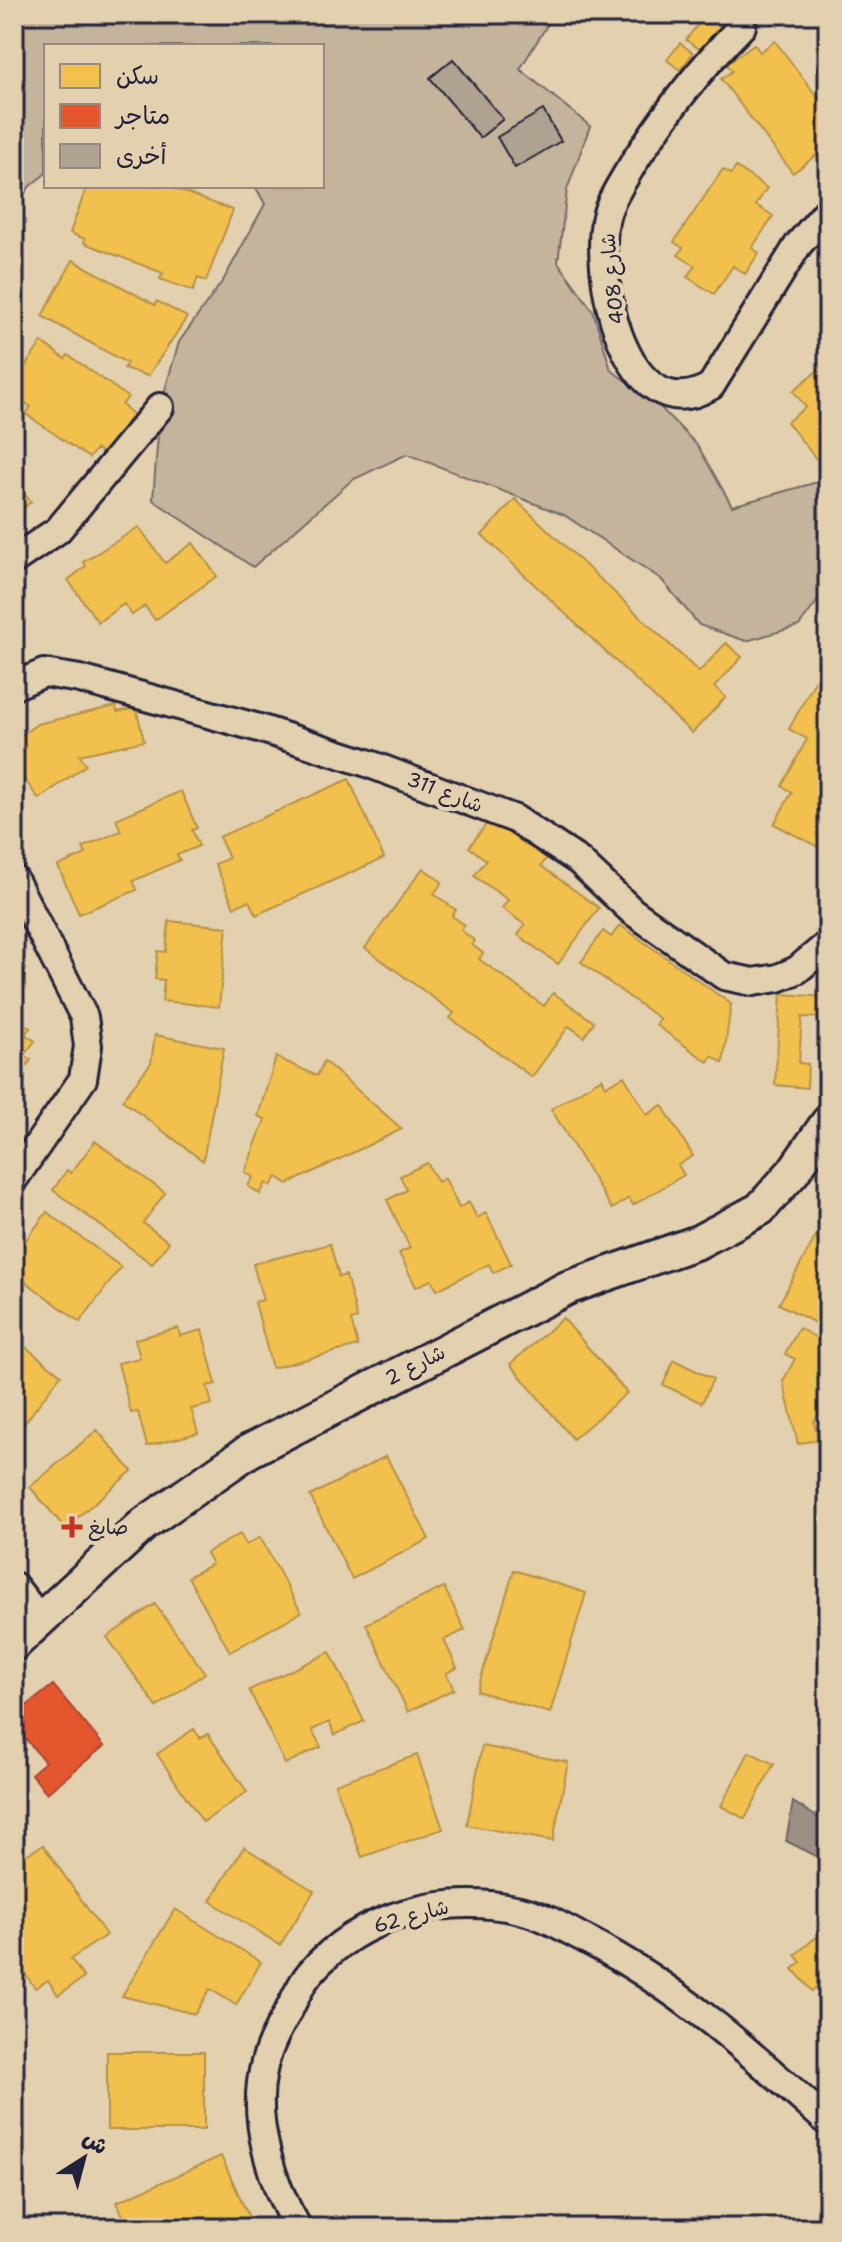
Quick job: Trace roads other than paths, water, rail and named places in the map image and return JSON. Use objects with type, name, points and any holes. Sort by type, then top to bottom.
[{"type":"street","name":"شارع 408","points":[[742,26],[663,115],[607,213],[604,240],[612,313],[620,339],[649,386],[678,398],[697,394],[711,386],[798,245],[828,210]]},
{"type":"street","points":[[14,560],[58,530],[160,407]]},
{"type":"street","name":"شارع 311","points":[[17,678],[44,673],[61,674],[259,728],[367,763],[515,819],[579,861],[632,911],[724,976],[753,982],[778,978],[797,970],[828,944]]},
{"type":"street","points":[[14,879],[84,1017],[88,1046],[83,1079],[14,1179]]},
{"type":"street","name":"شارع 2","points":[[14,1644],[144,1524],[249,1451],[567,1288],[698,1242],[741,1221],[775,1194],[828,1122]]},
{"type":"street","points":[[14,1586],[40,1619]]},
{"type":"street","name":"شارع 62","points":[[298,2228],[284,2205],[271,2166],[261,2107],[262,2072],[273,2039],[308,1975],[337,1946],[371,1925],[453,1903],[524,1911],[591,1942],[660,1981],[729,2033],[828,2122]]},
{"type":"place","name":"صايغ","points":[[72,1527]]}]
